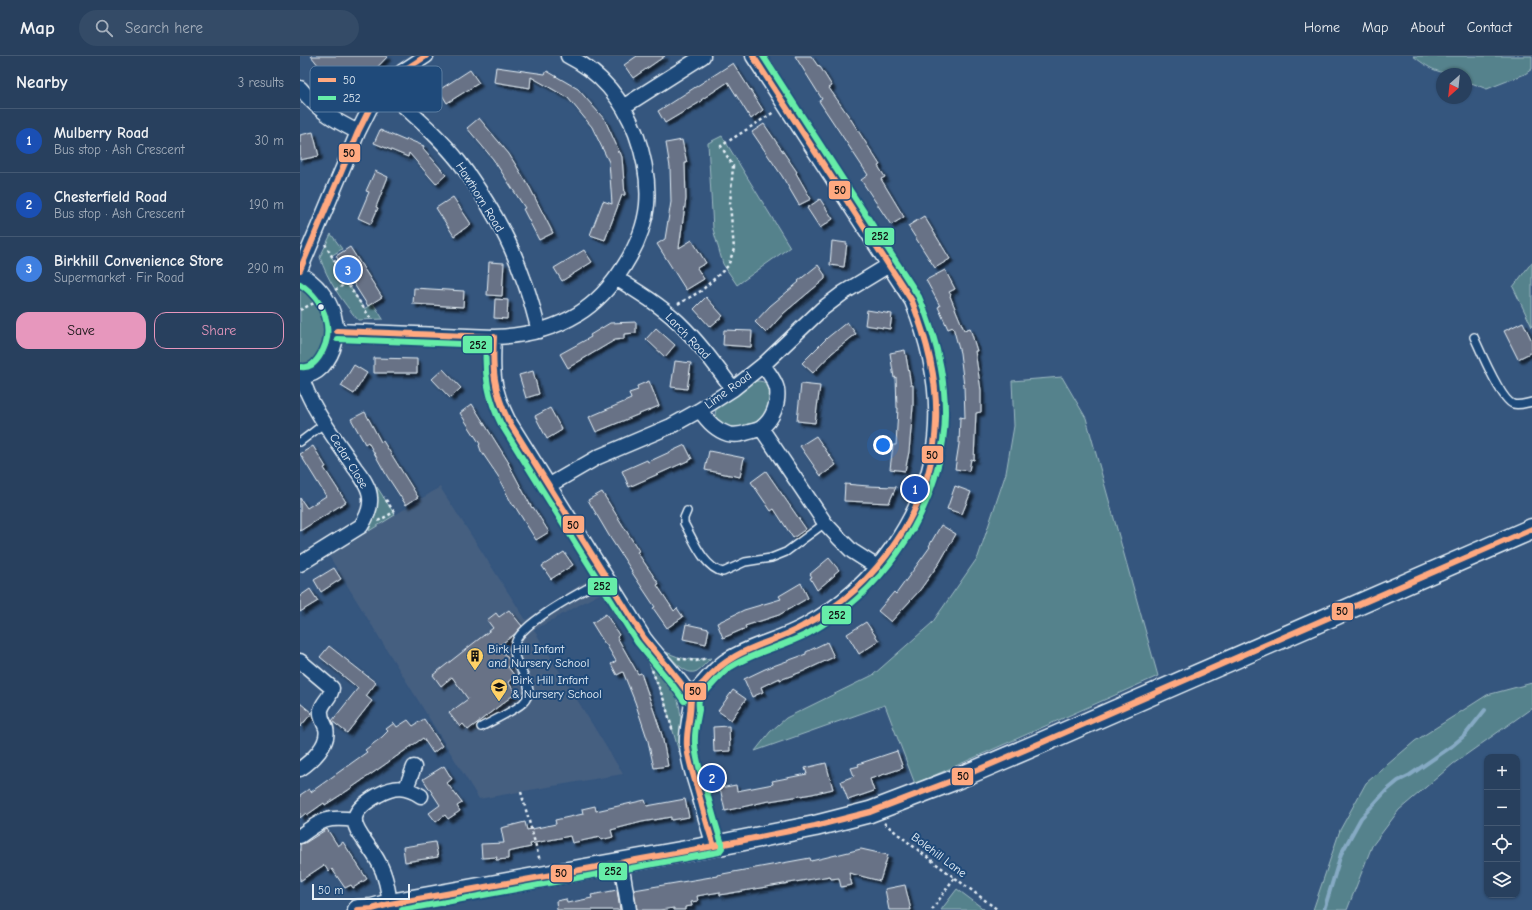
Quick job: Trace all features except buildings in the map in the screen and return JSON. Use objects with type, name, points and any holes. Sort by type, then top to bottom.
[{"type":"main road","points":[[373,908],[714,846],[815,826],[870,812],[954,780],[1036,745],[1532,529]]},
{"type":"street","points":[[410,66],[426,56]]},
{"type":"street","points":[[337,331],[494,337],[518,336],[539,331],[561,323],[578,314],[594,301],[616,278],[636,243],[643,224],[647,205],[647,187],[642,150],[623,107],[608,86],[576,60],[568,56]]},
{"type":"street","points":[[623,107],[704,56]]},
{"type":"street","points":[[691,697],[723,662],[741,652],[789,634],[825,614],[841,603],[877,567],[894,545],[910,517],[920,494],[930,464],[935,438],[936,408],[930,356],[923,328],[912,301],[754,56]]},
{"type":"street","points":[[300,88],[310,99]]},
{"type":"street","points":[[322,112],[358,132]]},
{"type":"street","points":[[300,270],[358,132],[368,112]]},
{"type":"street","name":"Hawthorn Road","points":[[409,112],[437,138],[460,163],[479,191],[499,225],[523,277],[539,331]]},
{"type":"street","name":"Lime Road","points":[[548,486],[598,457],[671,426],[733,389],[763,365],[799,329],[822,309],[843,293],[890,265]]},
{"type":"street","points":[[300,274],[309,279],[325,296],[332,310],[337,331],[334,344],[324,365],[316,372],[301,376]]},
{"type":"street","name":"Larch Road","points":[[616,278],[666,312],[690,334],[709,356],[733,389]]},
{"type":"street","points":[[494,337],[493,367],[495,387],[499,403],[508,420],[644,638],[684,685],[691,697],[691,708],[687,728],[687,747],[714,846]]},
{"type":"street","points":[[700,410],[712,425],[730,434],[742,434],[761,428],[774,411],[777,400],[776,388],[772,377],[763,365]]},
{"type":"street","name":"Cedar Close","points":[[300,564],[361,526],[367,517],[371,496],[367,487],[306,393],[301,376]]},
{"type":"street","points":[[761,428],[825,523],[852,551],[877,567]]},
{"type":"street","points":[[300,661],[332,688],[331,694],[322,706],[321,711],[321,718],[326,729],[327,736],[324,743],[310,760],[300,769]]},
{"type":"street","points":[[406,788],[414,767]]},
{"type":"street","points":[[373,908],[385,877],[380,865],[358,831],[355,820],[358,810],[364,803],[380,794],[396,788],[406,788],[421,796]]},
{"type":"street","points":[[300,836],[316,824],[326,819],[338,817],[355,820]]},
{"type":"street","points":[[621,863],[629,910]]},
{"type":"lane","points":[[1474,337],[1507,400],[1513,404],[1519,405],[1532,402]]},
{"type":"lane","points":[[300,442],[326,423]]},
{"type":"lane","points":[[687,511],[684,518],[684,523],[705,559],[712,567],[723,572],[745,562],[771,558],[786,552],[825,523]]},
{"type":"lane","points":[[481,727],[522,704],[527,698],[529,690],[528,683],[514,657],[513,648],[522,632],[533,622],[607,577]]},
{"type":"path","points":[[666,312],[701,291],[728,266],[734,249],[730,204],[733,166],[721,146],[785,105]]},
{"type":"path","points":[[317,229],[347,283],[381,333]]},
{"type":"path","points":[[652,648],[647,658],[665,703],[675,738]]},
{"type":"path","points":[[673,655],[696,661],[711,658],[723,662]]},
{"type":"path","points":[[521,792],[544,876]]},
{"type":"path","name":"Bolehill Lane","points":[[870,812],[954,878],[998,910]]},
{"type":"path","points":[[932,910],[954,878]]},
{"type":"shaded area","name":"Birk Hill Infant & Nursery School","points":[[440,487],[526,620],[592,577],[603,592],[534,630],[623,774],[479,799],[329,556]]},
{"type":"green space","points":[[1413,56],[1532,56],[1532,69],[1525,74],[1487,89],[1472,83],[1472,68],[1436,68],[1436,70],[1426,66]]},
{"type":"green space","points":[[722,136],[790,247],[737,285],[723,264],[713,229],[708,143]]},
{"type":"green space","points":[[331,234],[342,249],[331,256],[364,309],[373,303],[383,319],[358,320],[336,290],[323,266],[320,257]]},
{"type":"green space","points":[[1532,262],[1532,327],[1513,287]]},
{"type":"green space","points":[[300,283],[313,292],[323,304],[326,312],[327,333],[322,354],[309,366],[300,367]]},
{"type":"green space","points":[[1062,377],[1086,418],[1158,676],[915,784],[885,705],[755,751],[770,732],[786,718],[873,675],[932,623],[978,557],[1006,473],[1014,426],[1012,381]]},
{"type":"green space","points":[[756,381],[767,384],[770,388],[770,404],[765,414],[750,426],[736,429],[717,422],[715,415],[716,409]]},
{"type":"green space","points":[[377,487],[395,515],[369,531],[377,502]]},
{"type":"green space","points":[[666,652],[688,659],[711,658],[699,670],[688,672]]},
{"type":"green space","points":[[647,658],[668,681],[677,697],[681,715],[679,752],[665,703]]},
{"type":"green space","points":[[1532,683],[1532,708],[1453,764],[1399,810],[1372,846],[1347,910],[1313,910],[1340,830],[1366,783],[1415,741],[1487,695]]},
{"type":"green space","points":[[957,889],[985,910],[941,910]]},
{"type":"waterway","points":[[1324,910],[1341,854],[1361,818],[1386,791],[1398,781],[1410,775],[1452,746],[1465,735],[1485,710]]},
{"type":"transit line","name":"50","points":[[411,66],[426,56]]},
{"type":"transit line","name":"50","points":[[714,846],[691,768],[687,746],[692,696],[698,688],[727,661],[751,648],[790,633],[830,610],[855,590],[877,567],[896,541],[912,514],[924,484],[932,454],[936,422],[935,391],[930,360],[927,345],[912,301],[753,56]]},
{"type":"transit line","name":"252","points":[[402,910],[719,852],[722,848],[722,844],[701,773],[696,750],[695,735],[700,698],[721,675],[738,662],[809,633],[835,617],[858,598],[879,576],[898,552],[914,527],[927,500],[937,471],[943,441],[945,405],[941,368],[937,349],[926,314],[919,297],[763,56]]},
{"type":"transit line","name":"50","points":[[300,270],[358,132],[368,112]]},
{"type":"transit line","name":"252","points":[[300,284],[316,298],[325,317],[327,327],[327,337],[319,357],[312,365],[301,367]]},
{"type":"transit line","name":"50","points":[[337,331],[494,337]]},
{"type":"transit line","name":"50","points":[[494,337],[493,359],[495,380],[503,409],[508,420],[644,638],[691,697]]},
{"type":"transit line","name":"252","points":[[337,339],[486,345],[486,376],[493,405],[501,424],[637,642],[684,701]]},
{"type":"transit line","name":"50","points":[[358,910],[372,909],[390,904],[714,846],[815,826],[870,812],[954,780],[1043,742],[1532,529]]},
{"type":"place","name":"Birkhill Convenience Store","points":[[348,270]]},
{"type":"place","name":"Mulberry Road","points":[[915,489]]},
{"type":"place","name":"Birk Hill Infant and Nursery School","points":[[475,671]]},
{"type":"place","name":"Birk Hill Infant & Nursery School","points":[[499,702]]},
{"type":"place","name":"Chesterfield Road","points":[[712,778]]}]
